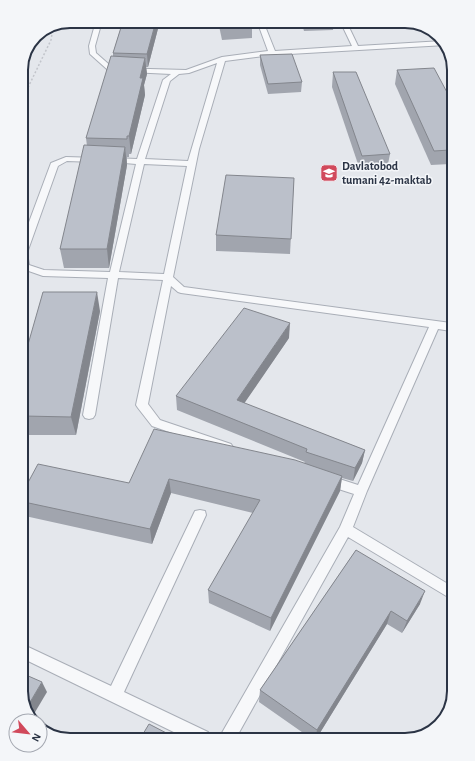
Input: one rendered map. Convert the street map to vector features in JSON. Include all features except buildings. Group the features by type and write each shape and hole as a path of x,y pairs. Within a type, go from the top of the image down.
{"lane":[{"path":"98,28 92,46 93,54 111,70 187,72 222,59 272,53 438,43"},
{"path":"263,28 272,53"},
{"path":"346,28 356,48"},
{"path":"222,59 195,149 142,405 156,423 236,450"},
{"path":"89,415 114,275 140,162 167,80 177,72"},
{"path":"28,239 54,165 66,159 192,164"},
{"path":"28,268 43,273 168,277 181,290 447,326"},
{"path":"230,733 346,529 360,491 435,325"},
{"path":"317,476 360,491"},
{"path":"115,696 200,516"},
{"path":"346,529 447,590"},
{"path":"28,654 192,733"}],"path":[{"path":"28,88 51,40 52,32"}],"place":[{"name":"Davlatobod tumani 42-maktab","path":"329,173"}]}
